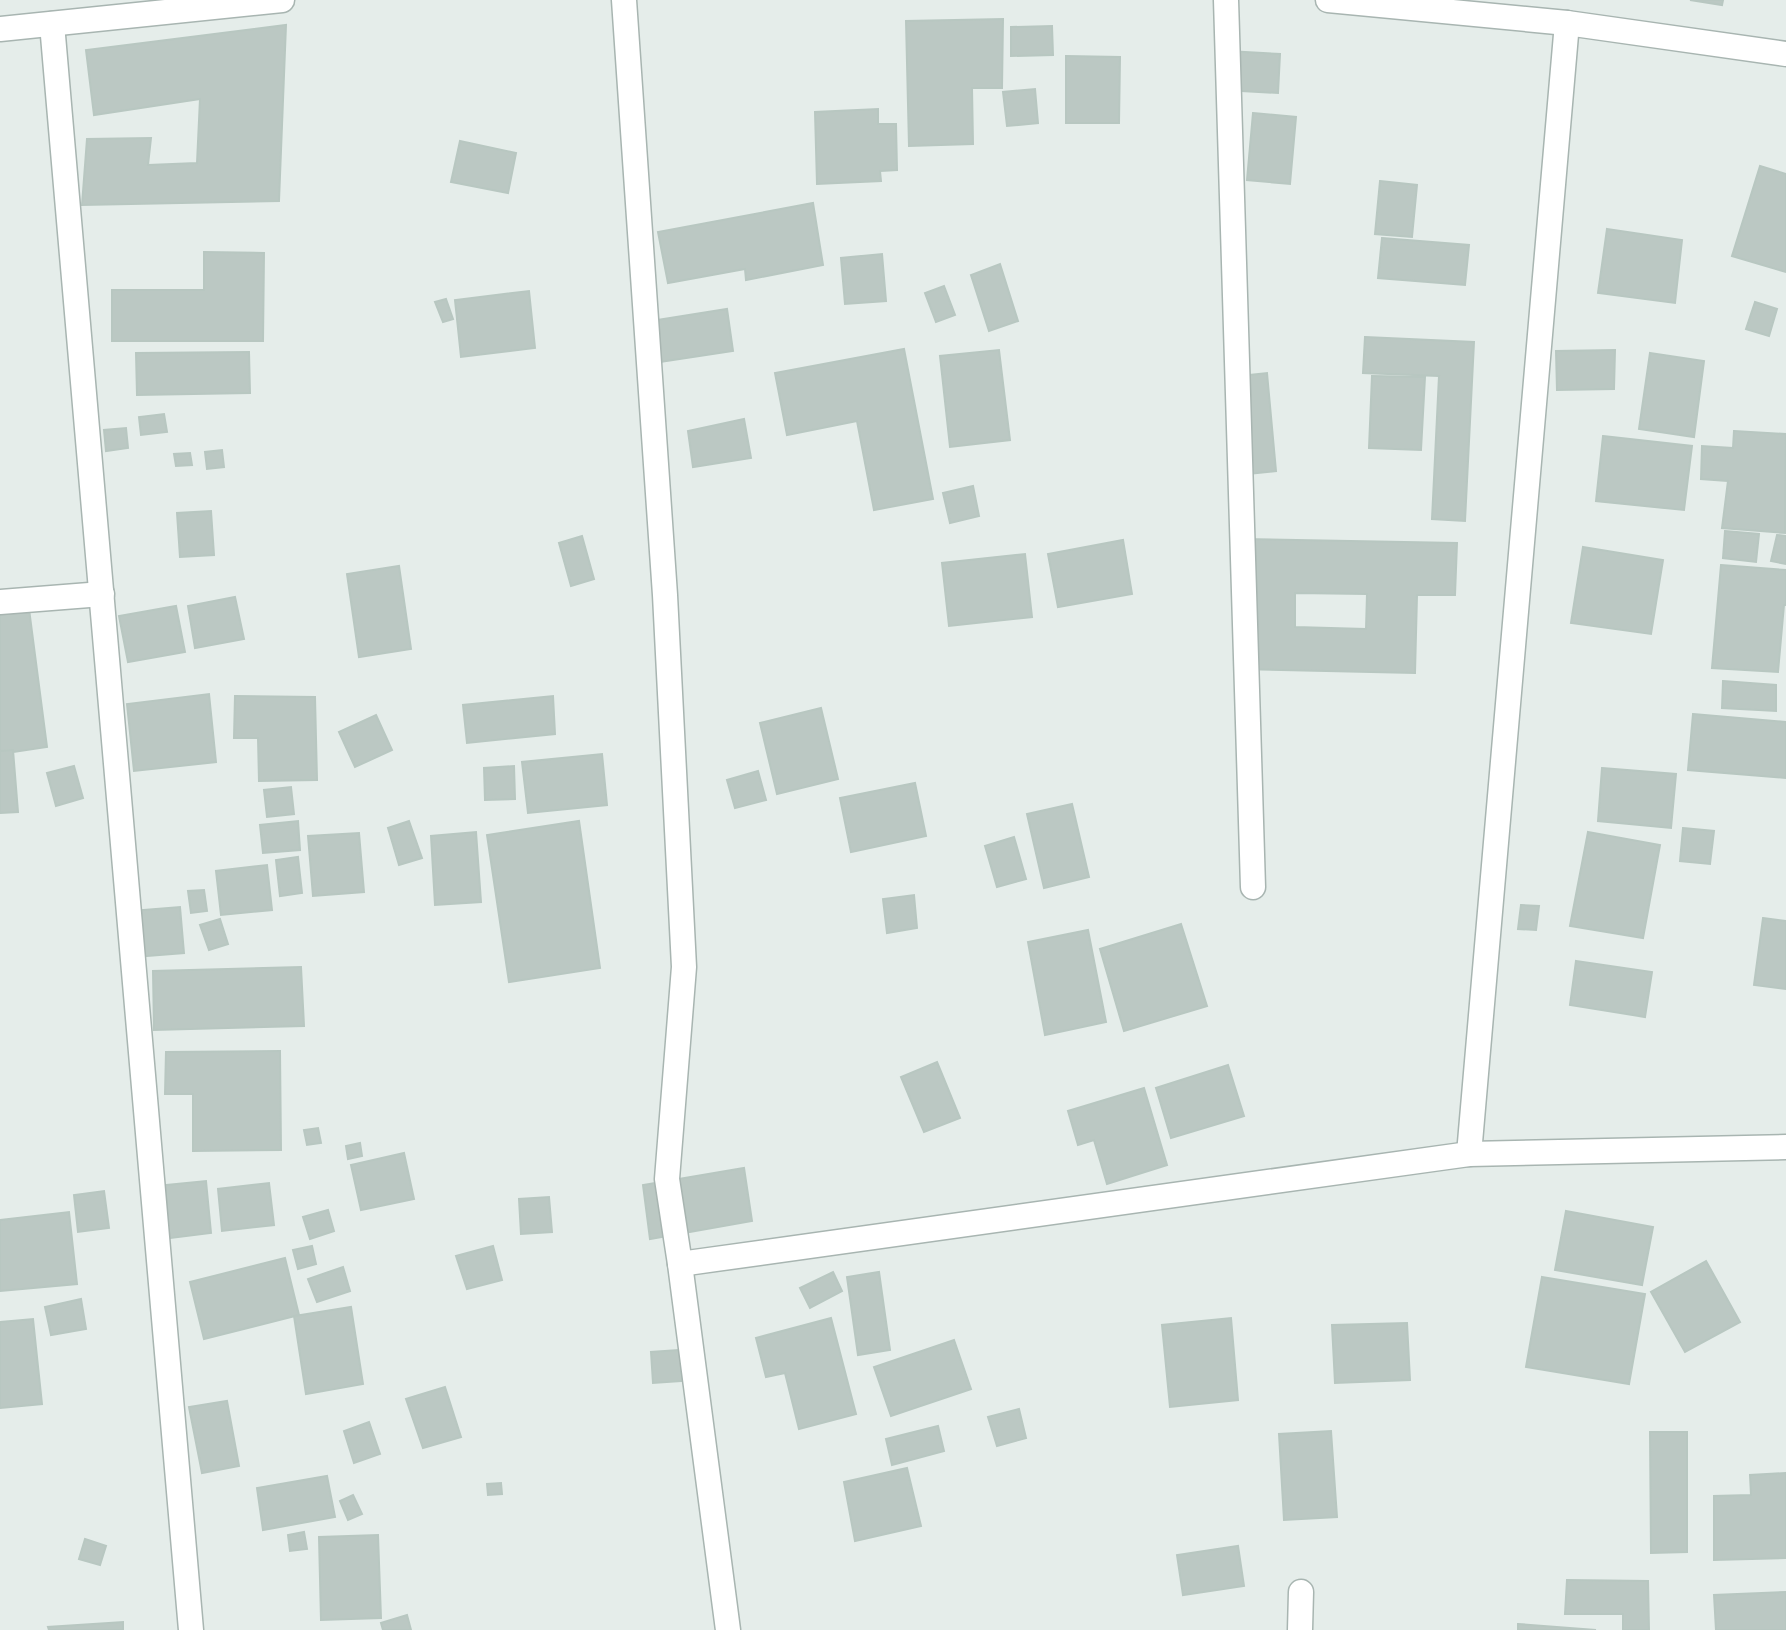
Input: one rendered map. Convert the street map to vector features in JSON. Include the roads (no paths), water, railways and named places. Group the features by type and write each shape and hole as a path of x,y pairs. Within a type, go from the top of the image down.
{"street":[{"path":"0,29 282,0"},
{"path":"624,0 665,595 684,967 667,1179 728,1630"},
{"path":"1226,0 1253,887"},
{"path":"1328,0 1567,23 1786,54"},
{"path":"1469,1154 1567,23"},
{"path":"52,24 191,1630"},
{"path":"0,602 102,594"},
{"path":"680,1264 1469,1154 1786,1147"},
{"path":"1300,1630 1301,1592"}]}
